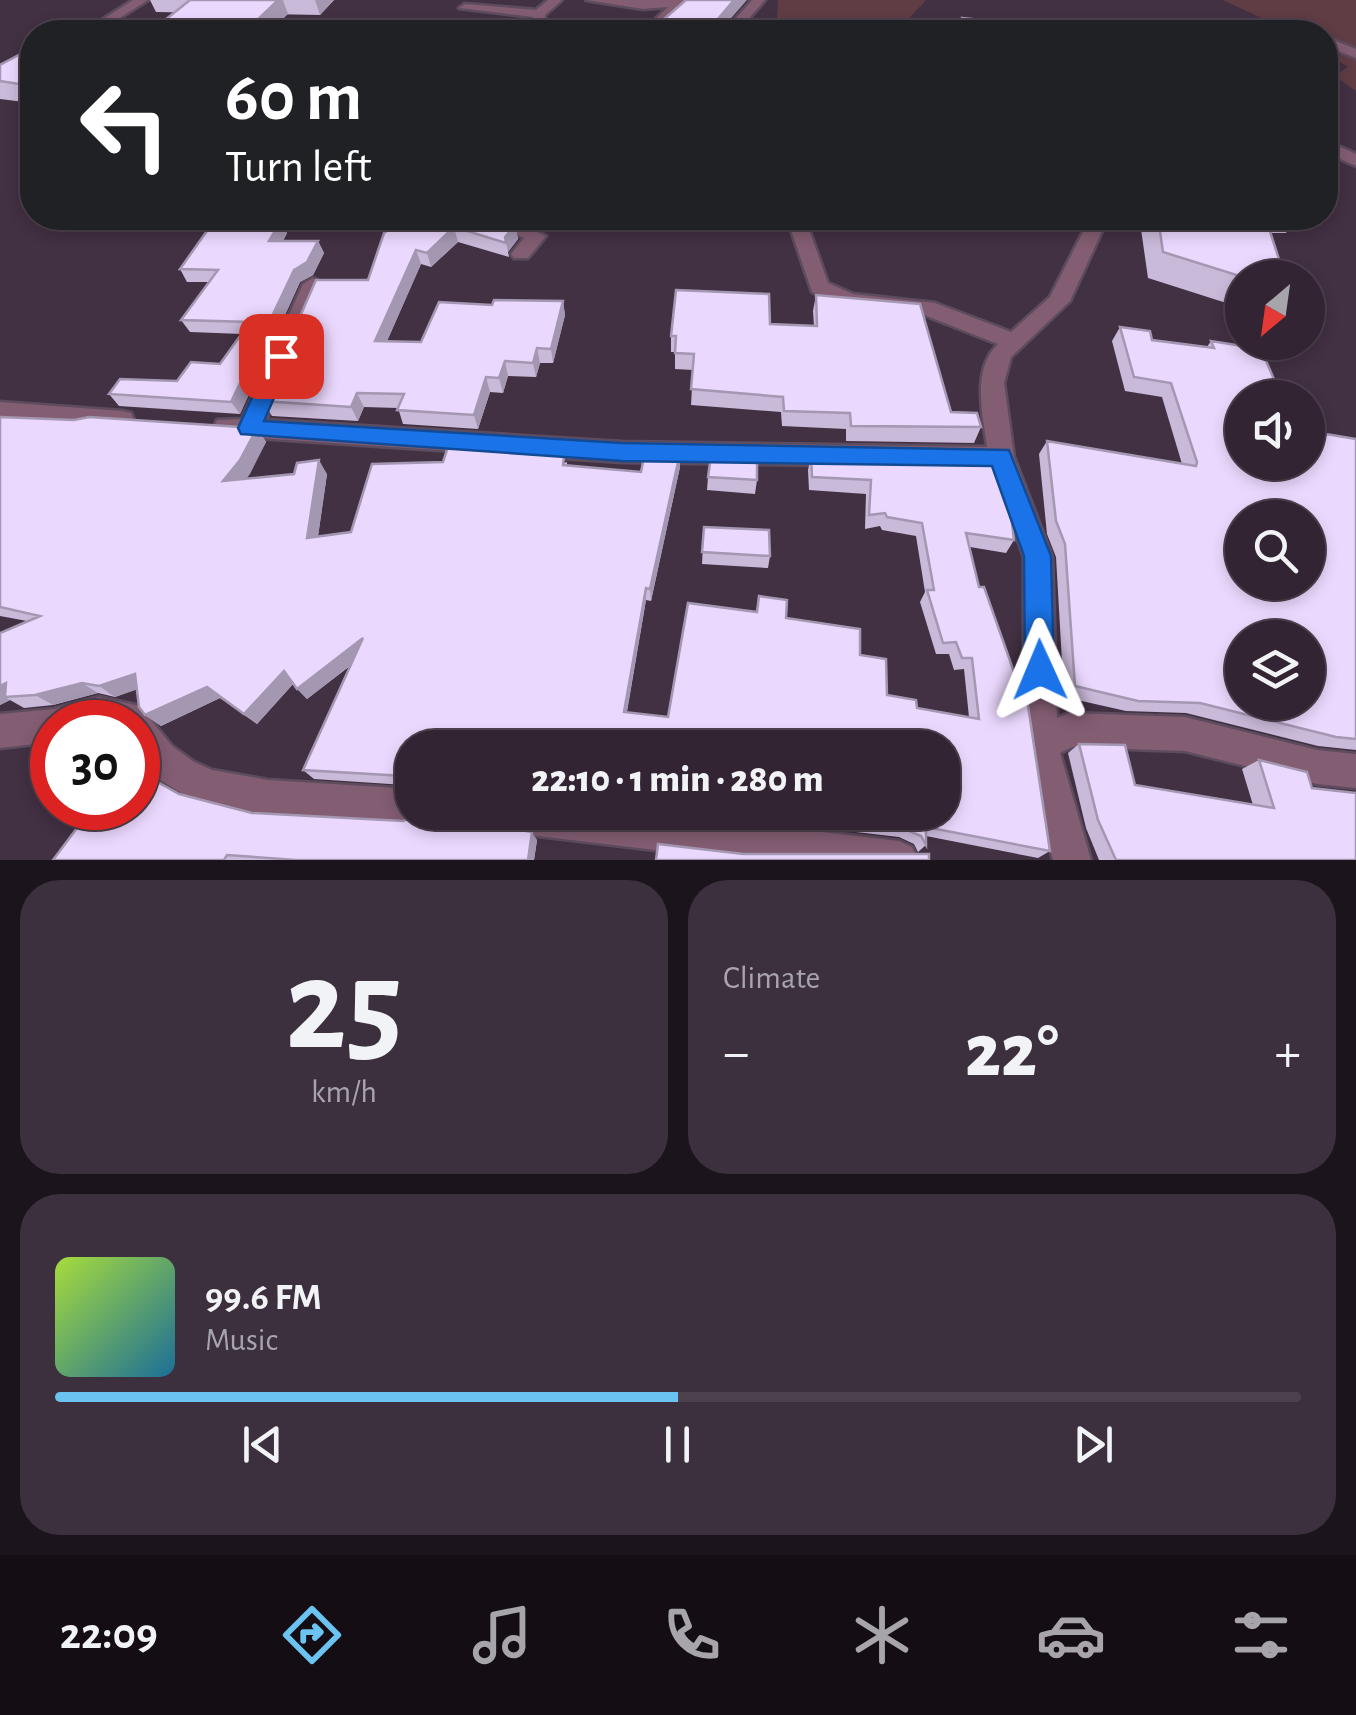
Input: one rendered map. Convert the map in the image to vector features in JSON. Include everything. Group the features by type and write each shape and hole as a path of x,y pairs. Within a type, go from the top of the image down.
{"street":[{"path":"110,20 142,0"},
{"path":"465,8 539,14 556,0"},
{"path":"592,0 624,4 681,1"},
{"path":"741,20 759,0"},
{"path":"661,20 681,1"},
{"path":"539,14 539,20"},
{"path":"520,254 536,236 521,230"},
{"path":"800,230 819,287 832,296 927,308 1012,341"},
{"path":"1072,860 1040,745 1038,556 1000,457 992,384 1001,354 1058,302 1093,230"},
{"path":"250,428 313,284"},
{"path":"0,411 154,422"},
{"path":"192,424 622,452 1000,457"},
{"path":"0,731 30,728"},
{"path":"1040,745 1068,730 1186,734 1317,767 1356,771"},
{"path":"160,758 188,778 249,795 395,806"},
{"path":"641,830 898,860"}],"shaded area":[{"path":"778,0 926,0 908,20 777,20"},
{"path":"1223,0 1356,0 1356,91 1338,79 1338,73 1348,67 1338,61 1338,20 1266,20"}],"building":[{"path":"190,0 278,0 257,20 165,20"},
{"path":"686,0 734,0 717,20 663,20"},
{"path":"20,54 20,84 0,81 0,65"},
{"path":"208,230 276,230 269,241 318,241 307,262 294,270 231,402 109,394 120,379 177,381 191,362 220,364 250,322 181,320 218,270 180,269"},
{"path":"451,230 427,253 416,250 375,341 421,342 439,302 492,305 494,300 563,301 551,349 537,348 533,363 505,361 499,378 486,377 474,415 397,410 404,394 357,393 351,407 263,401 316,280 368,280 384,233"},
{"path":"464,230 511,230 505,237 506,243"},
{"path":"1160,230 1270,230 1279,260 1225,260 1225,271 1163,252"},
{"path":"676,290 769,294 770,324 817,326 816,295 920,304 951,412 977,413 981,427 851,426 850,413 784,411 783,397 691,389 694,354 675,353 676,336 671,336"},
{"path":"1120,327 1150,331 1152,340 1214,348 1211,341 1225,343 1225,360 1266,360 1274,380 1225,380 1225,480 1325,480 1325,434 1356,439 1356,739 1268,720 1325,720 1325,620 1225,620 1225,709 1200,703 1138,701 1075,686 1065,544 1056,521 1047,441 1196,466 1171,383 1134,377"},
{"path":"0,417 89,417 257,428 223,481 294,474 297,463 319,460 307,538 351,532 372,464 443,462 450,441 565,448 563,465 641,472 645,452 680,453 650,589 646,588 624,712 668,717 688,603 757,612 759,596 787,600 786,618 860,629 860,655 886,659 887,695 916,700 917,708 979,719 972,658 962,658 956,642 943,643 927,590 934,590 922,523 887,517 885,513 869,515 871,480 812,477 811,457 997,459 1009,497 1014,540 966,533 979,587 984,587 1014,672 1023,673 1050,851 942,830 960,830 960,730 395,730 395,775 303,770 363,638 297,689 284,671 244,714 207,687 160,708 160,700 138,700 135,674 99,686 82,683 35,695 5,697 6,683 0,686 0,633 40,616 0,607"},
{"path":"711,455 757,457 757,480 708,477"},
{"path":"704,527 769,530 770,556 702,552"},
{"path":"1079,744 1125,745 1135,785 1274,808 1259,760 1307,772 1312,788 1356,793 1356,860 1116,860 1098,820"},
{"path":"160,783 179,794 252,813 395,821 395,830 532,832 528,860 296,860 227,855 224,860 53,860 76,830 160,830"},
{"path":"907,830 926,830 926,845 921,836"},
{"path":"658,844 743,854 929,854 929,860 656,860"}],"route":[{"path":"281,356 250,428 622,452 1000,457 1038,556 1040,670"}]}
